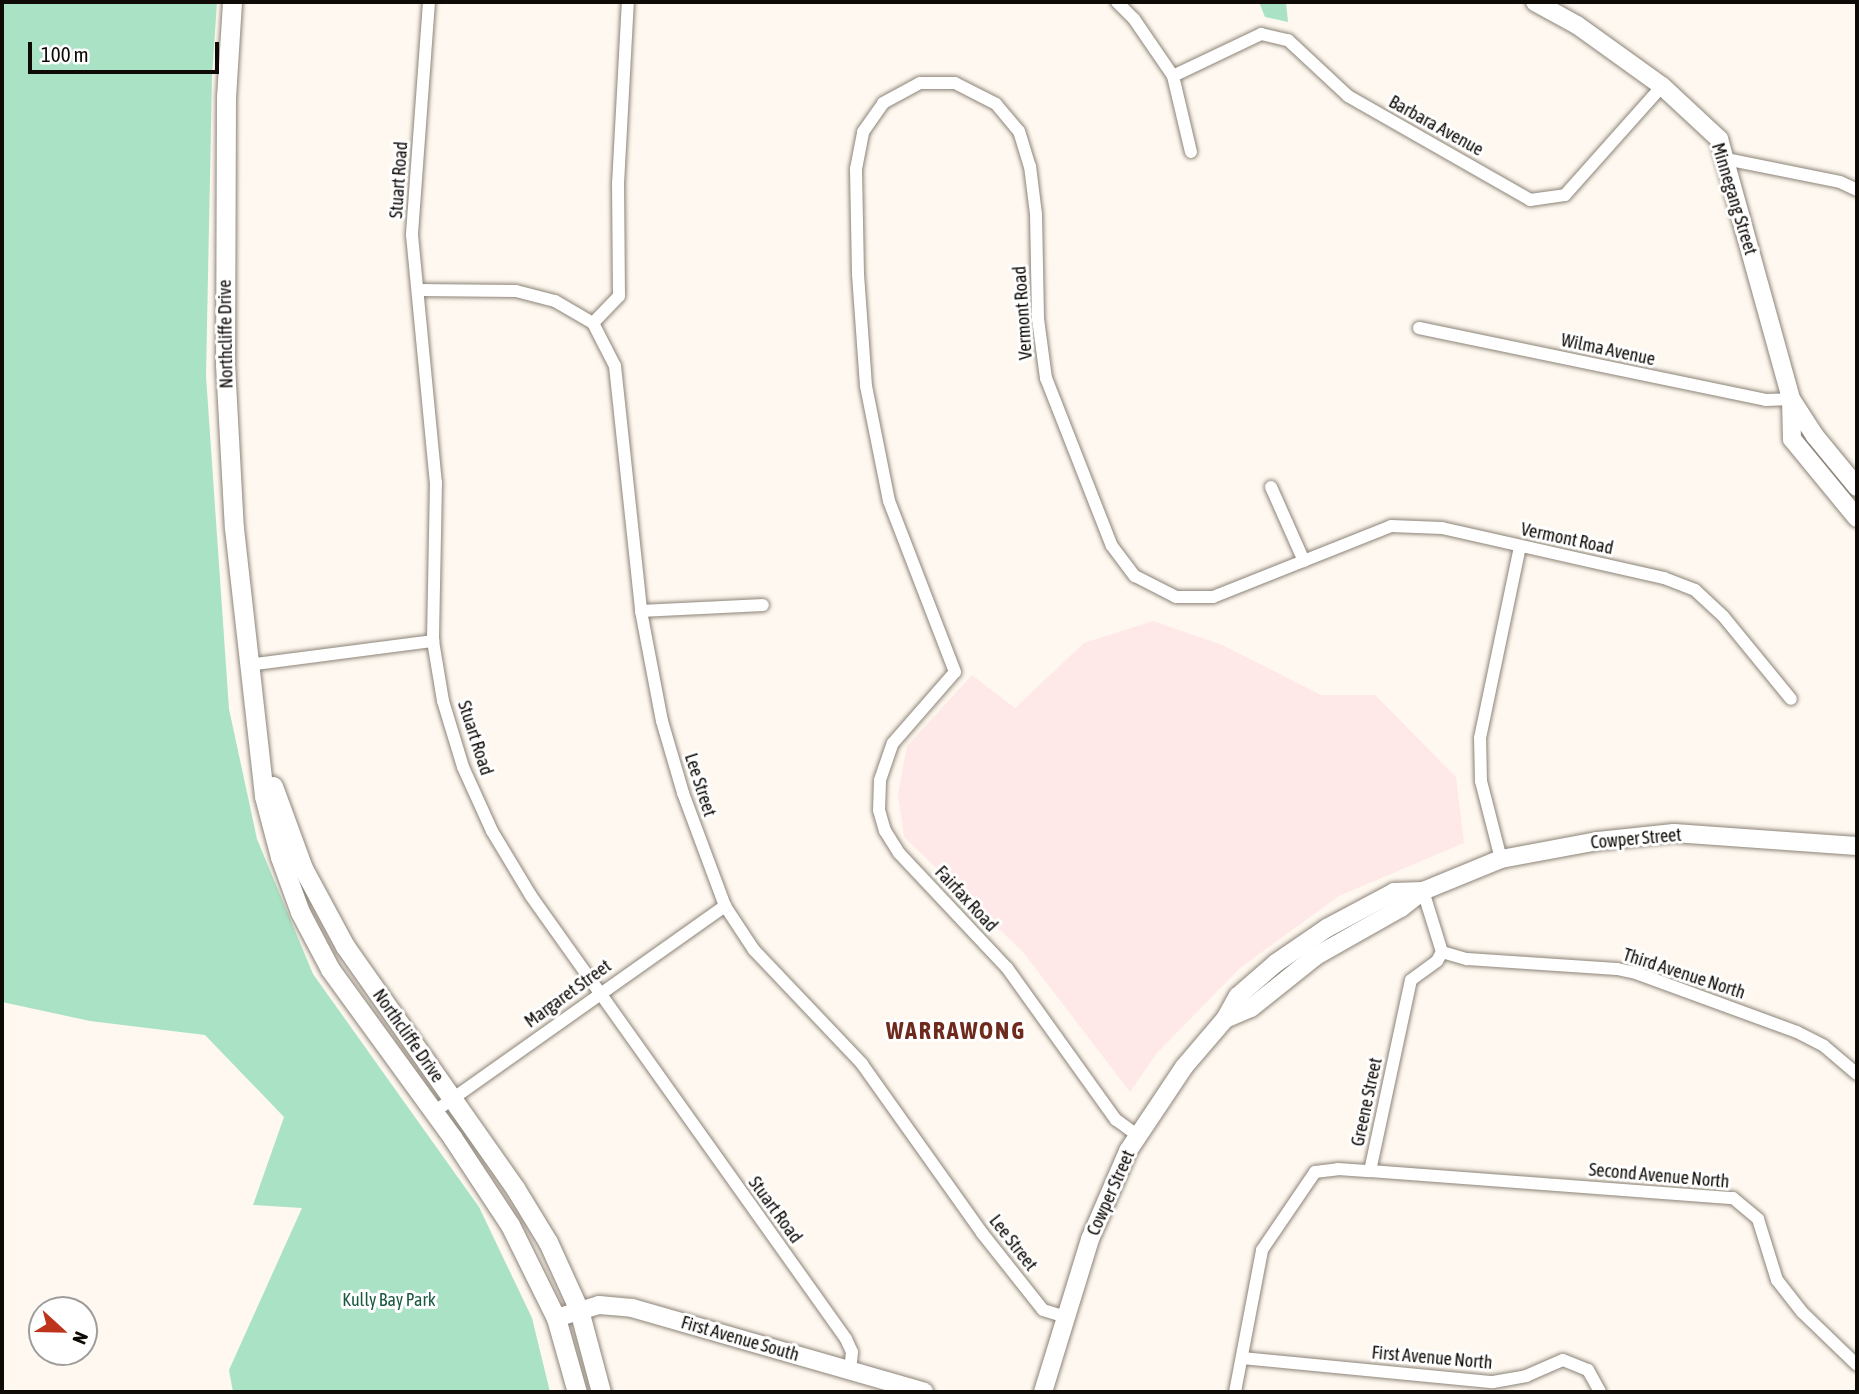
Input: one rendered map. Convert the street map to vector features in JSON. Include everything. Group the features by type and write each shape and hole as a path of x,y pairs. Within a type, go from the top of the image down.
{"main road":[{"name":"Northcliffe Drive","path":"233,2 226,97 225,364 234,528 264,796 280,857 300,912 330,969 434,1112 510,1225 556,1318 577,1392"},
{"name":"Minnegang Street","path":"1535,2 1577,25 1662,86 1719,139 1791,399 1793,439 1857,518"},
{"name":"Minnegang Street","path":"1791,399 1815,436 1857,487"},
{"name":"Northcliffe Drive","path":"248,665 275,792 303,868 345,946 515,1188 548,1242 579,1310 601,1392"},
{"name":"Cowper Street","path":"1226,1019 1251,1008 1340,940 1401,908 1423,891 1501,859 1598,841 1674,834 1857,846"},
{"name":"Cowper Street","path":"1043,1392 1090,1239 1137,1135 1184,1068 1226,1019 1238,996 1290,952 1327,928 1394,892 1423,891"},
{"path":"1274,989 1284,974 1290,952 1306,952 1328,938 1340,940"},
{"name":"First Avenue South","path":"556,1318 598,1305 632,1308 923,1392"}],"street":[{"name":"Stuart Road","path":"429,2 412,235 436,482 433,642 443,701 463,767 492,831 531,896 846,1339 852,1352 850,1371"},
{"path":"418,290 516,291 555,301 593,323 619,296 618,184 628,2"},
{"path":"1117,2 1134,19 1173,76 1191,152"},
{"name":"Barbara Avenue","path":"1173,76 1261,34 1288,40 1348,96 1530,200 1565,195 1662,86"},
{"name":"Vermont Road","path":"955,672 890,501 866,386 858,274 856,169 863,132 883,103 920,83 956,83 996,104 1019,131 1030,166 1036,214 1038,319 1046,378 1112,546 1135,576 1176,597 1213,597 1391,526 1442,528 1664,578 1695,590 1723,616 1791,699"},
{"path":"1726,159 1840,182 1857,190"},
{"name":"Lee Street","path":"593,323 615,366 641,611 662,721 683,793 725,906 754,950 862,1064 982,1233 1043,1310 1066,1317"},
{"name":"Wilma Avenue","path":"1419,328 1766,400 1791,399"},
{"path":"1271,488 1304,561"},
{"path":"1501,859 1481,781 1479,738 1520,547"},
{"path":"641,611 764,606"},
{"path":"248,665 433,642"},
{"name":"Fairfax Road","path":"955,672 893,743 880,780 878,810 885,831 900,853 1007,968 1116,1120 1137,1135"},
{"path":"1423,891 1442,952"},
{"name":"Margaret Street","path":"434,1112 599,992 725,906"},
{"name":"Third Avenue North","path":"1442,952 1467,960 1617,969 1636,973 1797,1031 1824,1046 1857,1074"},
{"name":"Greene Street","path":"1235,1392 1262,1250 1315,1172 1338,1169 1370,1171 1411,980 1437,961 1442,952"},
{"name":"Second Avenue North","path":"1370,1171 1733,1198 1758,1219 1777,1280 1802,1312 1857,1365"},
{"name":"First Avenue North","path":"1242,1358 1493,1382 1526,1376 1563,1360 1588,1370 1600,1392"}],"shaded area":[{"path":"1153,621 1222,645 1321,695 1375,695 1456,777 1464,843 1339,896 1240,968 1156,1054 1130,1092 1023,952 904,837 898,794 907,746 972,675 1015,708 1084,643"}],"green space":[{"name":"Kully Bay Park","path":"2,2 217,2 212,76 206,376 229,709 257,839 313,974 479,1207 532,1318 550,1392 233,1392 229,1370 302,1208 253,1205 284,1117 205,1035 90,1021 2,1002"},
{"path":"1259,2 1286,2 1288,22 1265,17"}],"district":[{"name":"WARRAWONG","path":"956,1031"}]}
